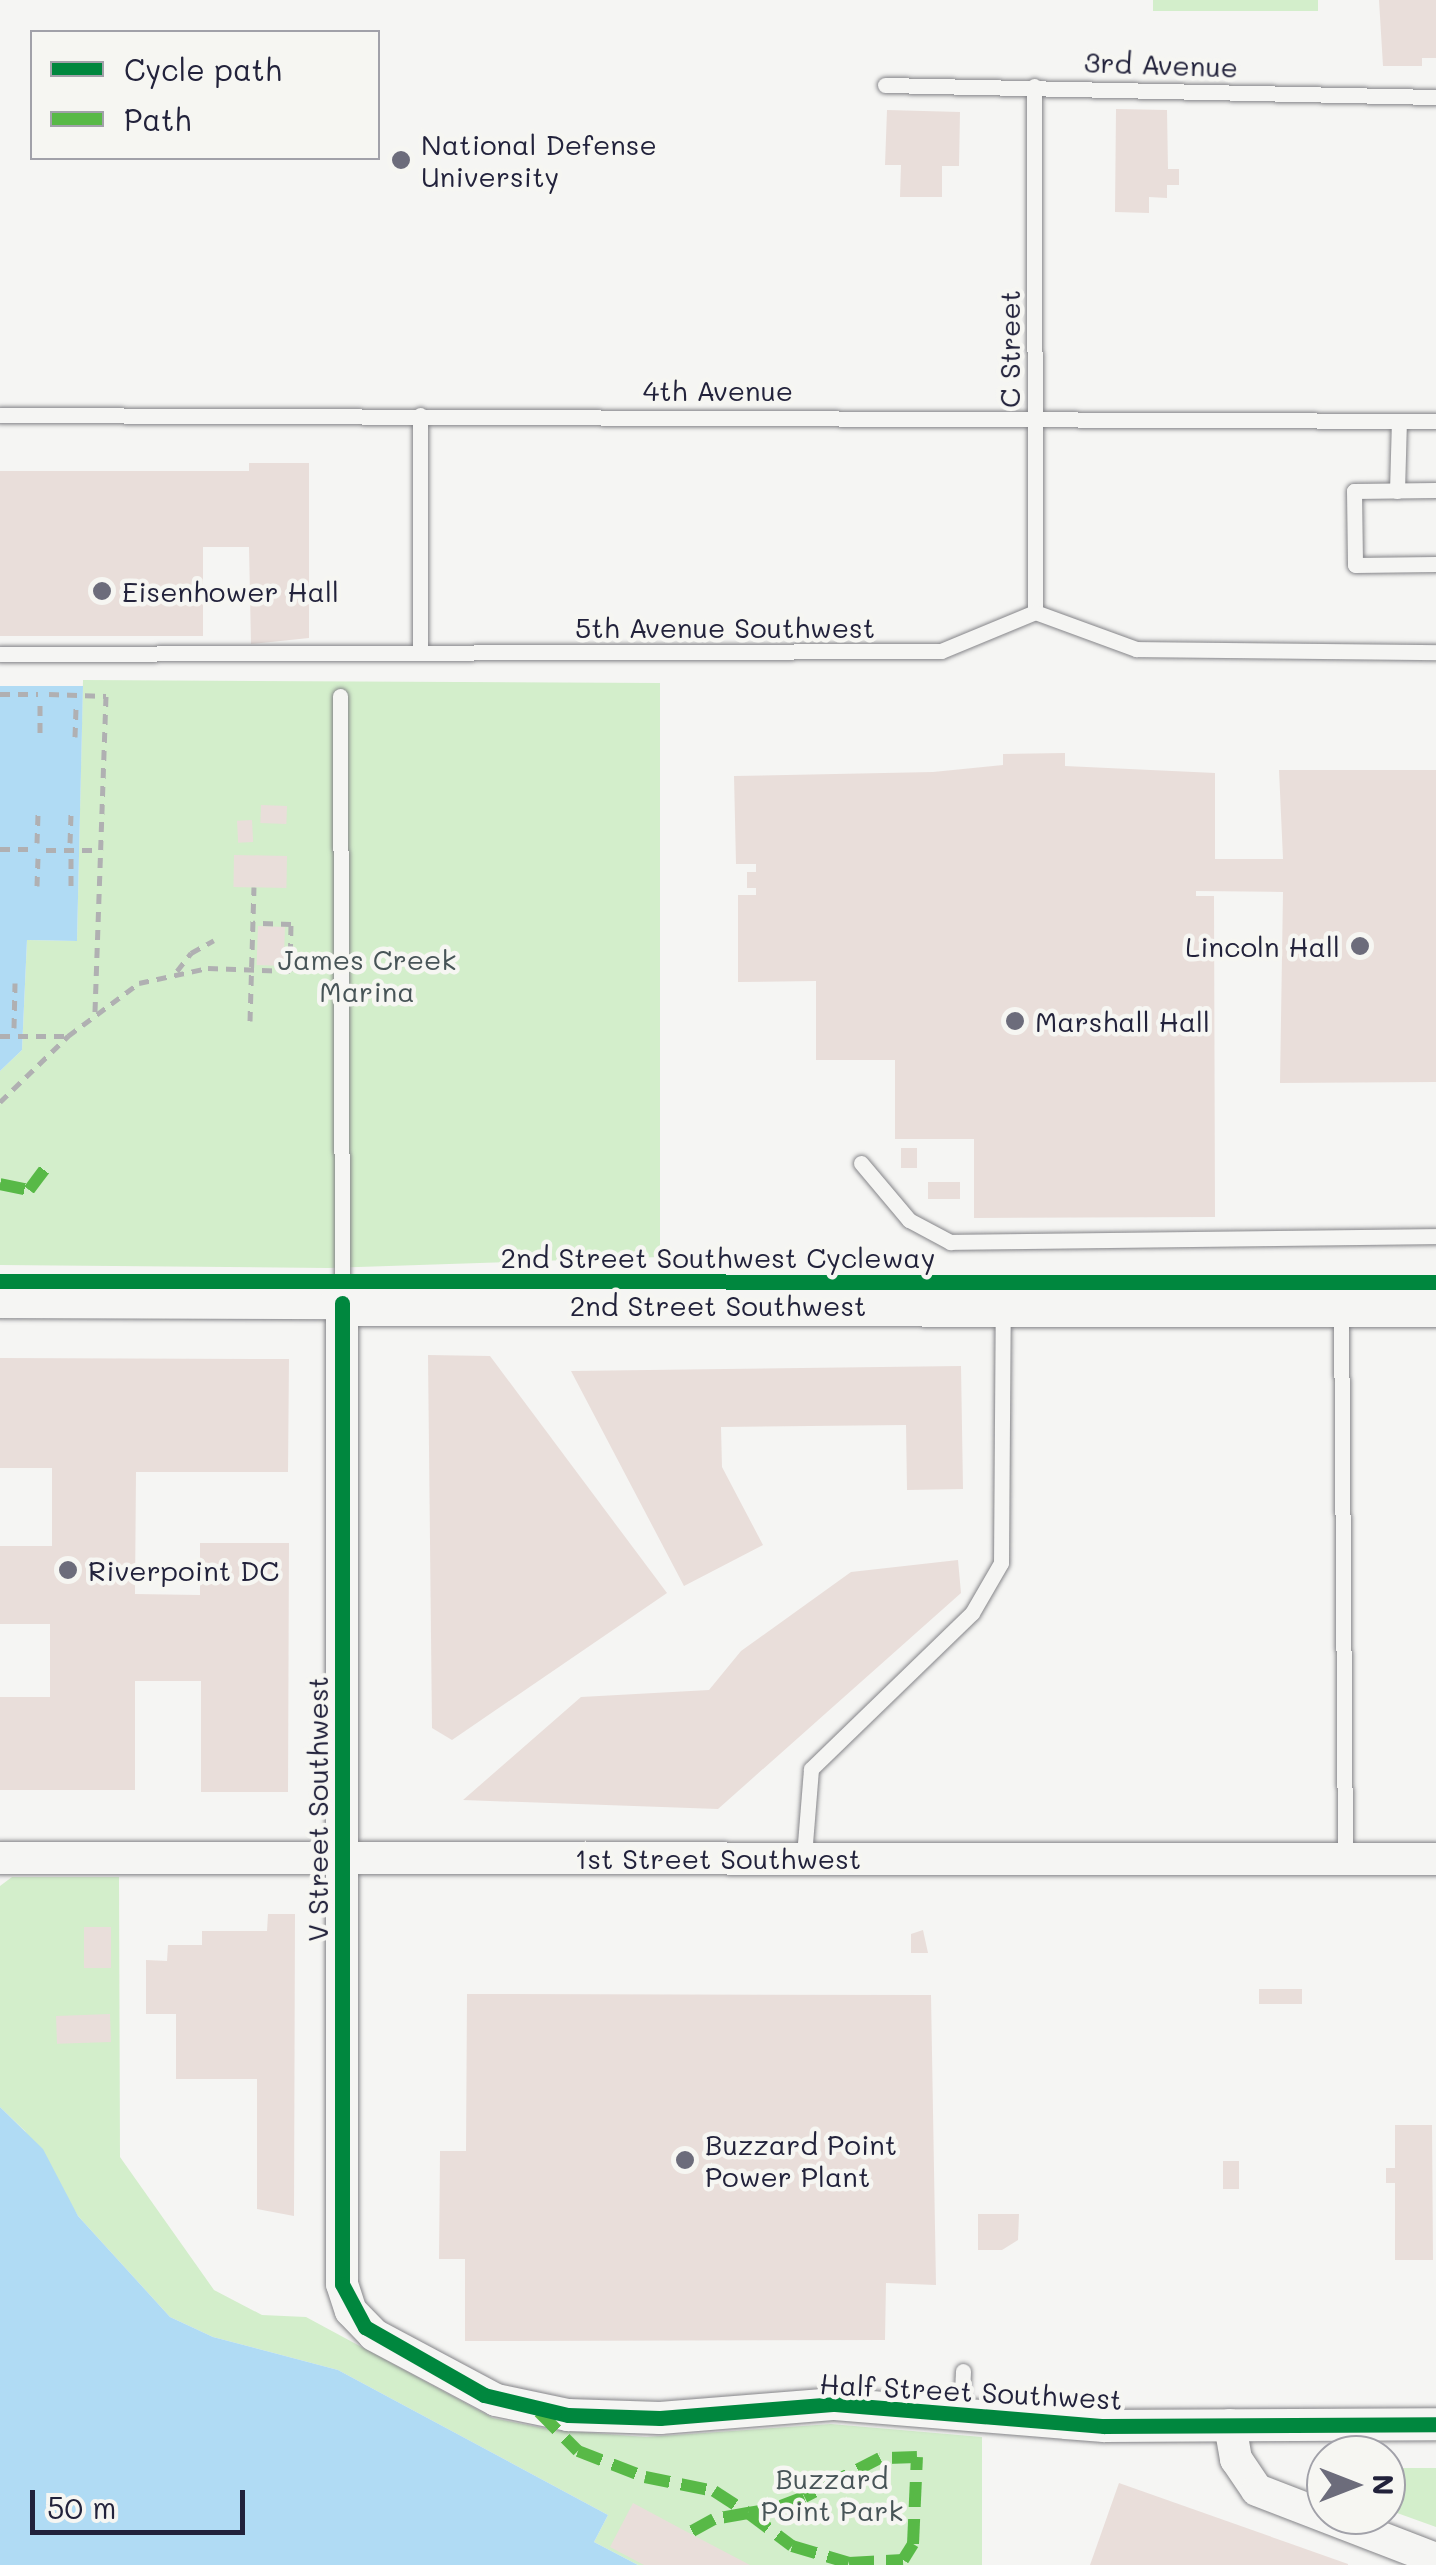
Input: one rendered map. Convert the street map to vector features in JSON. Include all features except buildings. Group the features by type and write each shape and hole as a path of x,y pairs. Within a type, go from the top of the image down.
{"street":[{"name":"2nd Street Southwest","path":"0,1302 1436,1304"},
{"name":"V Street Southwest","path":"342,1304 342,2284 351,2312"},
{"name":"1st Street Southwest","path":"0,1858 1436,1859"},
{"name":"Half Street Southwest","path":"351,2312 396,2350 484,2395 539,2412 640,2418 835,2404 1104,2426 1436,2424"},
{"path":"1230,2425 1236,2459 1258,2490 1436,2559"}],"lane":[{"name":"3rd Avenue","path":"885,85 1436,97"},
{"name":"C Street","path":"1034,86 1035,612"},
{"name":"4th Avenue","path":"0,415 1436,421"},
{"path":"420,415 420,653"},
{"path":"1397,491 1398,421"},
{"path":"1436,490 1354,491 1355,565 1436,564"},
{"path":"1035,612 1136,649 1436,652"},
{"name":"5th Avenue Southwest","path":"0,654 941,651 1035,612"},
{"name":"V Street Southwest","path":"340,696 342,1304"},
{"path":"861,1163 908,1220 950,1242 1436,1236"},
{"path":"804,1856 811,1769 972,1614 1000,1563 1003,1304"},
{"path":"1341,1304 1345,1860"},
{"path":"962,2415 963,2372"}],"path":[{"path":"0,694 38,694"},
{"path":"49,694 106,696 95,1014"},
{"path":"40,705 40,737"},
{"path":"75,737 76,705"},
{"path":"0,849 36,846 38,808"},
{"path":"70,809 70,843"},
{"path":"46,850 100,850"},
{"path":"37,886 38,858"},
{"path":"70,858 70,886"},
{"path":"250,1021 254,887"},
{"path":"0,1102 68,1036 139,983 177,972 290,971 291,924 252,923"},
{"path":"177,972 191,954 214,940"},
{"path":"14,1028 15,983"},
{"path":"0,1036 68,1036"}],"green space":[{"path":"1153,0 1318,0 1318,11 1153,11"},
{"name":"James Creek Marina","path":"83,680 660,683 660,1257 328,1268 0,1265 0,1071 22,1050 27,940 77,941"},
{"name":"Buzzard Point Park","path":"12,1877 119,1877 120,2157 214,2290 262,2315 306,2317 493,2418 553,2430 646,2437 831,2424 982,2437 982,2565 638,2565 594,2542 608,2515 338,2370 213,2337 170,2317 78,2216 25,2131 0,2107 0,1886"},
{"path":"1406,2468 1436,2468 1436,2527 1406,2516"}],"water":[{"path":"0,686 83,686 77,941 27,940 22,1050 0,1071"},
{"path":"0,2107 43,2149 78,2216 170,2317 213,2337 338,2370 608,2515 594,2542 638,2565 0,2565"}],"marked path":[{"path":"0,1184 29,1190 45,1169"},
{"path":"539,2412 578,2451 645,2477 714,2491 748,2513 792,2546 849,2563 903,2560 913,2544 917,2457 880,2458 804,2497 773,2509 748,2513 714,2519 689,2533"}],"cycle path":[{"name":"2nd Street Southwest Cycleway","path":"0,1281 1436,1282"},
{"path":"342,1303 342,2284 365,2327 484,2395 568,2415 660,2418 835,2404 1104,2426 1436,2424"}],"place":[{"name":"National Defense University","path":"401,160"},
{"name":"Eisenhower Hall","path":"102,591"},
{"name":"Lincoln Hall","path":"1360,946"},
{"name":"Marshall Hall","path":"1015,1021"},
{"name":"Riverpoint DC","path":"68,1570"},
{"name":"Buzzard Point Power Plant","path":"685,2160"}]}
